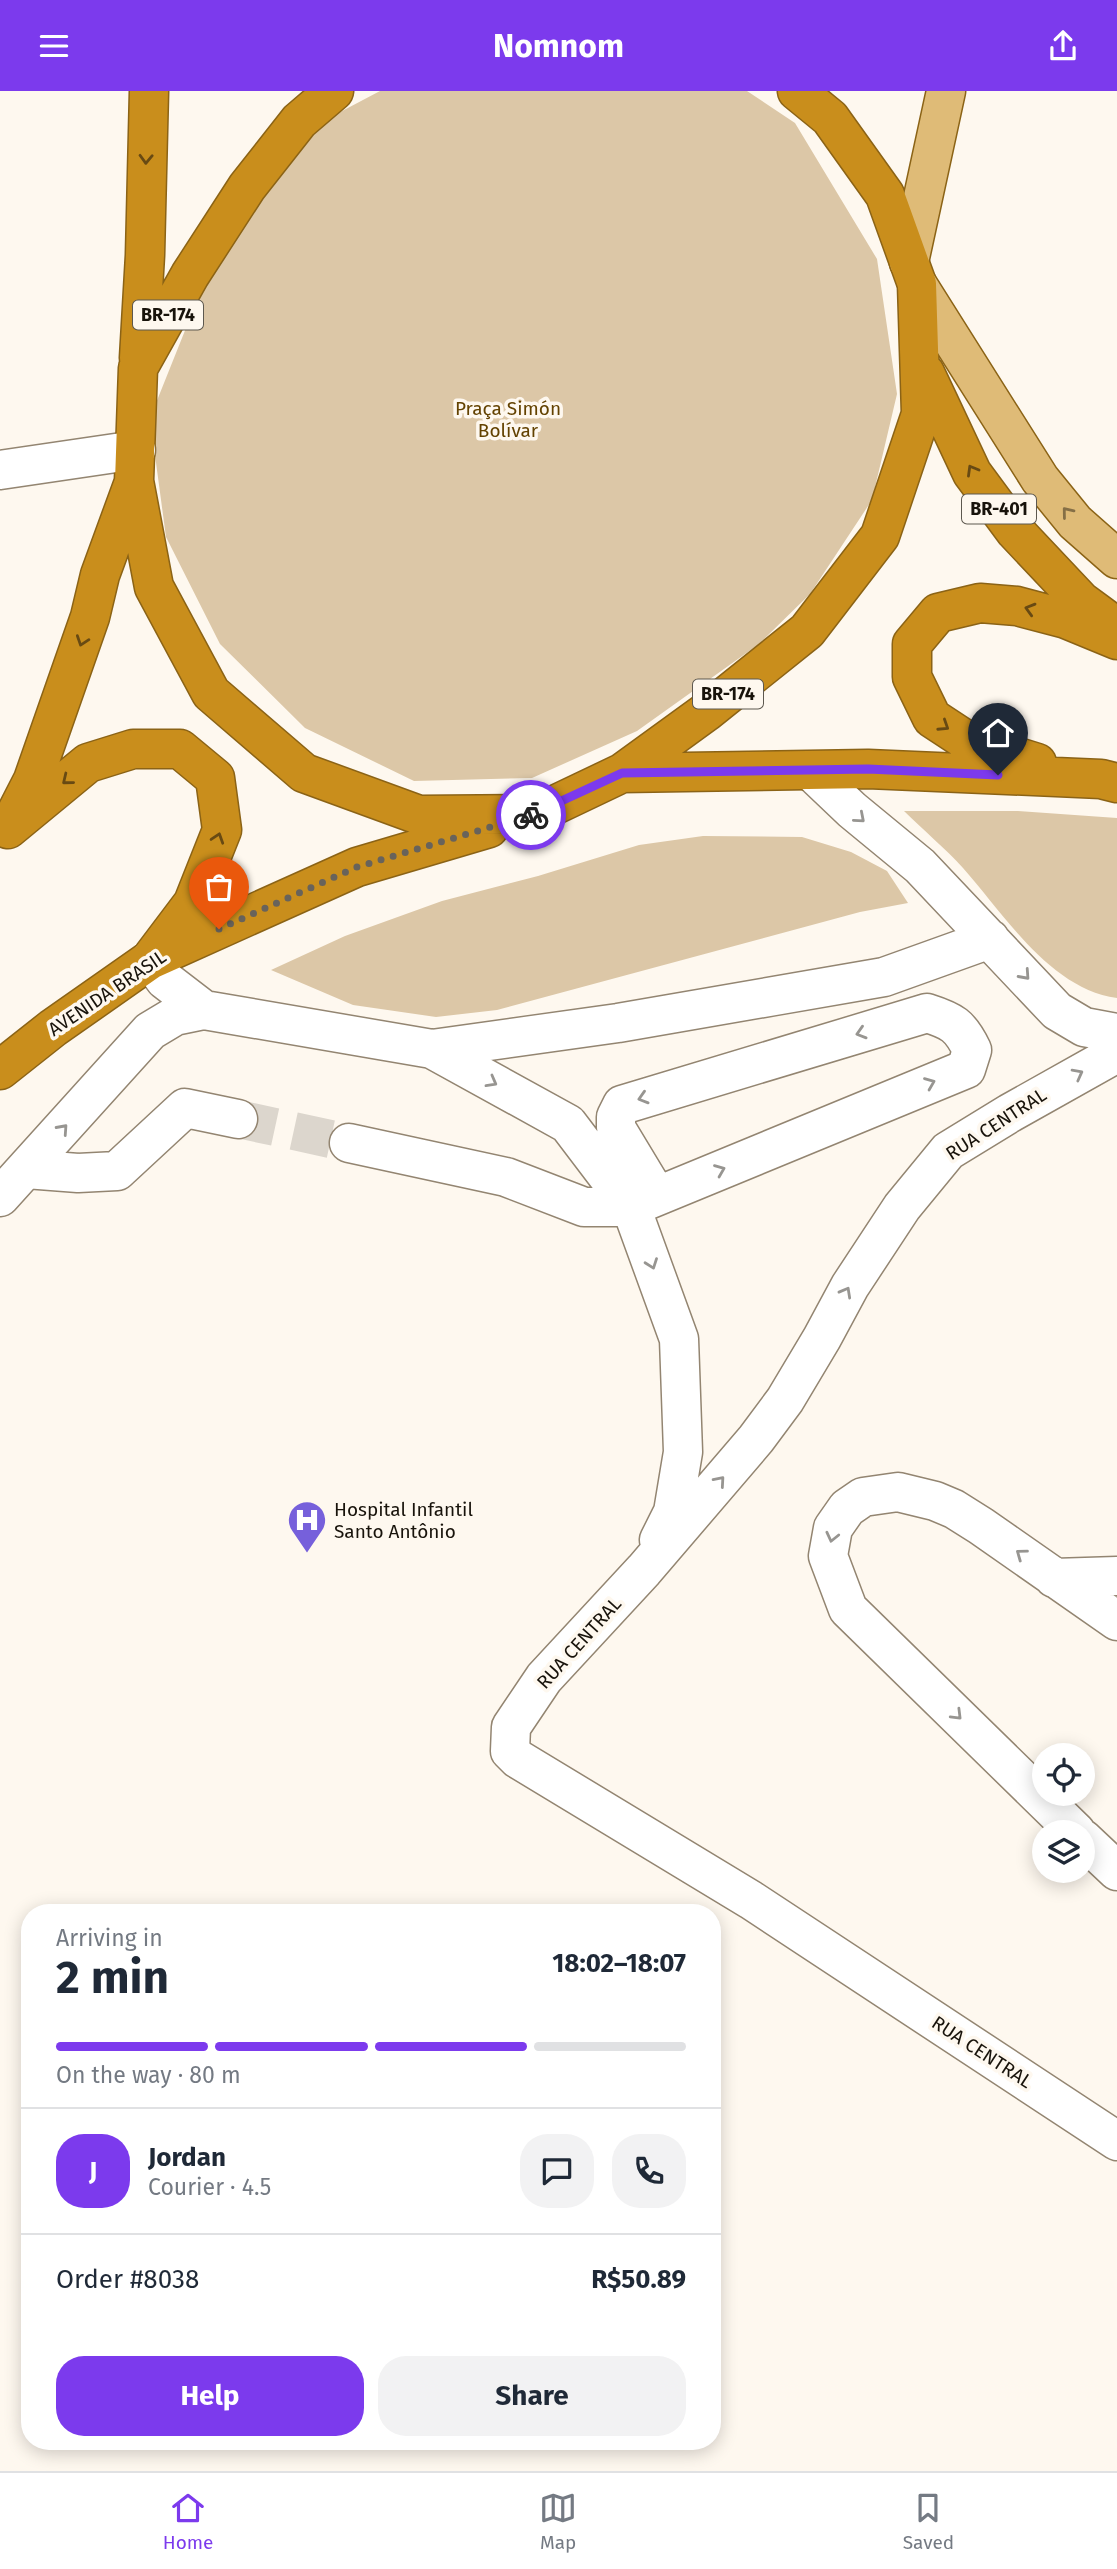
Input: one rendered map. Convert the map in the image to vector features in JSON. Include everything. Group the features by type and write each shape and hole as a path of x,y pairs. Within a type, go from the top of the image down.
{"highway":[{"name":"BR-174","path":"149,91 145,255 135,466 154,587 211,693 303,772 419,815 536,814 622,773 706,712 807,631 880,536 921,414 913,273 885,195 830,118 797,91"},
{"name":"BR-174","path":"138,368 190,275 247,187 299,121 334,91"},
{"name":"BR-401","path":"920,361 972,473 1015,531 1081,601 1117,627"},
{"name":"BR-174","path":"4,837 33,780 90,617 100,575 135,466"},
{"path":"1109,781 1028,761 967,741 932,718 912,677 912,644 938,613 980,603 1017,606 1066,619 1117,640"},
{"path":"4,837 88,763 133,749 180,750 215,778 222,830 193,903 150,960"},
{"path":"622,773 868,769 1109,781"},
{"name":"AVENIDA BRASIL","path":"0,1070 53,1028 150,960 357,867 536,814"}],"main road":[{"path":"946,91 913,273 1040,479 1075,522 1117,559"}],"street":[{"path":"0,470 135,466"},
{"path":"811,771 852,810 920,866 1057,1011 1084,1027 1117,1033"},
{"path":"0,1197 150,1031 175,1016 204,1010 432,1049 618,1023 884,977 990,939"},
{"path":"150,960 165,980 204,1010"},
{"path":"349,1143 506,1178 584,1207 644,1202 966,1069 972,1050 965,1037 950,1021 927,1013 622,1105 616,1117 616,1128 644,1202 679,1339 683,1453 673,1511 645,1570"},
{"path":"432,1049 568,1124 644,1202"},
{"name":"RUA CENTRAL","path":"1117,1053 1021,1106 948,1151 902,1207 850,1286 785,1400 756,1439 645,1570 544,1678 511,1727 510,1751 518,1759 751,1900 1117,2141"},
{"path":"26,1169 78,1173 117,1171 185,1108 239,1119"},
{"path":"1064,1820 848,1609 828,1556 833,1528 847,1509 863,1497 898,1492 935,1501 954,1509 1117,1621"},
{"path":"1054,1578 1117,1576"},
{"path":"1095,1850 1117,1871"}],"green space":[{"name":"Praça Simón Bolívar","path":"380,91 747,91 795,123 877,259 897,394 872,500 810,594 759,644 637,731 532,778 414,781 305,728 220,644 166,537 150,418 196,303 252,208 327,119"},
{"path":"904,811 1018,811 1117,818 1117,998 1093,992 1050,965 1030,947 956,861"},
{"path":"703,836 802,837 851,852 887,871 908,903 860,912 497,1010 436,1017 353,1005 271,970 345,936 442,901 538,876 639,845"}],"tunnel":[{"path":"238,1119 349,1143"}],"way so far":[{"path":"219,929 357,867 531,815"}],"place":[{"name":"Hospital Infantil Santo Antônio","path":"307,1554"}],"route":[{"path":"531,815 622,773 868,769 998,775"}]}
